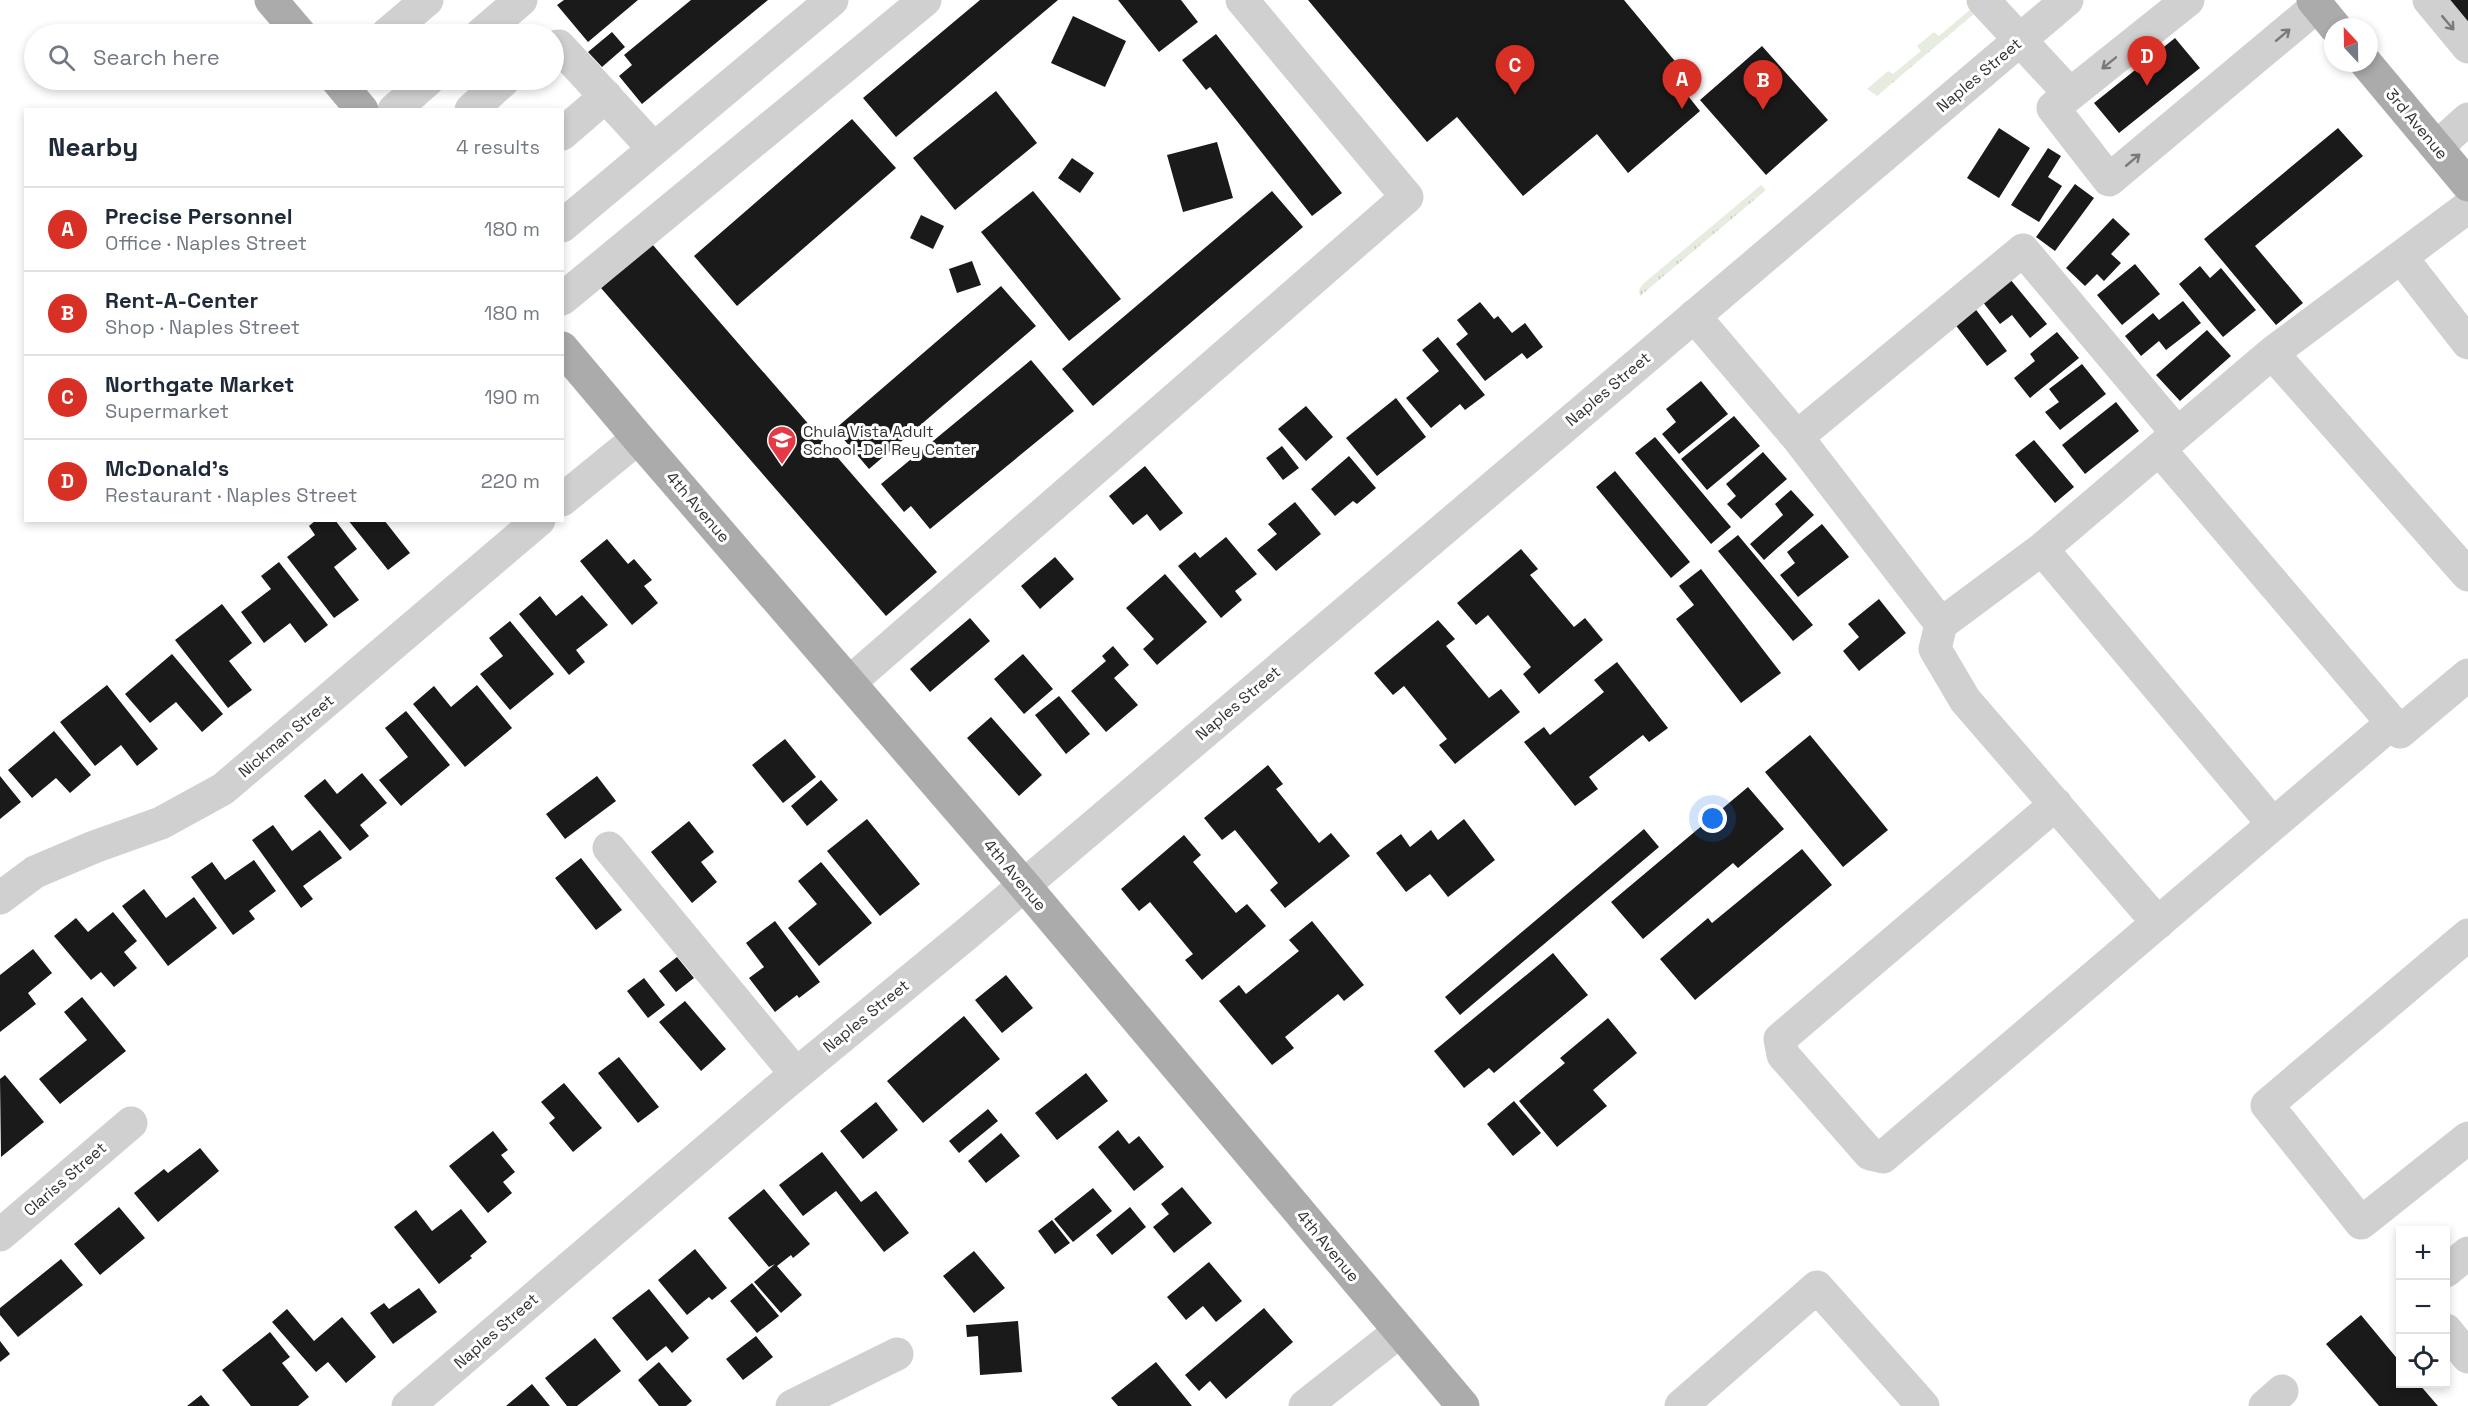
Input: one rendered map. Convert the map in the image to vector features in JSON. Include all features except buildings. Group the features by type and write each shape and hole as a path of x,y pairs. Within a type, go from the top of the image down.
{"main road":[{"path":"271,0 291,24"},
{"name":"3rd Avenue","path":"2374,72 2468,185"},
{"path":"345,90 360,108"},
{"name":"4th Avenue","path":"564,350 1024,885 1462,1406"}],"street":[{"path":"399,24 427,0"},
{"path":"493,24 521,0"},
{"path":"564,224 832,0"},
{"path":"564,296 926,0"},
{"path":"850,682 1407,197 1242,0"},
{"path":"1983,0 2070,94"},
{"name":"Naples Street","path":"408,1406 796,1074 1024,885 2067,0"},
{"path":"2188,0 2053,108 2109,180 2322,11"},
{"path":"2429,0 2468,47"},
{"path":"564,51 654,149"},
{"path":"395,108 416,90"},
{"path":"473,108 493,90"},
{"path":"564,132 606,96"},
{"path":"2436,147 2468,119"},
{"path":"2158,923 1965,700 1935,649 1941,624 2042,549 2272,353 2468,207"},
{"path":"1797,437 2023,250 2168,441 2400,732 2468,675"},
{"path":"2401,257 2468,343"},
{"path":"1694,316 1797,437 1941,624"},
{"path":"2272,353 2464,562"},
{"path":"564,498 638,438"},
{"name":"Nickman Street","path":"0,898 34,872 161,823 223,789 537,522"},
{"path":"2042,549 2273,824"},
{"path":"2056,804 1780,1039 1783,1055 1870,1154 1882,1156 2392,723"},
{"path":"609,848 796,1074"},
{"path":"2468,934 2267,1105 2361,1223 2468,1138"},
{"name":"Clariss Street","path":"0,1235 131,1123"},
{"path":"2450,1267 2468,1253"},
{"path":"1681,1406 1817,1287 1923,1406"},
{"path":"1305,1406 1400,1331"},
{"path":"2448,1334 2468,1357"},
{"path":"792,1406 897,1354"}],"green space":[{"path":"1977,4 1982,7 1877,96 1867,89 1888,71 1893,74 1921,51 1917,46 1934,32 1939,36"},
{"path":"1761,185 1766,190 1640,296 1639,290 1643,284"}],"place":[{"name":"McDonald's","path":"2147,86"},
{"name":"Northgate Market","path":"1515,95"},
{"name":"Precise Personnel","path":"1682,109"},
{"name":"Rent-A-Center","path":"1763,110"},
{"name":"Chula Vista Adult School-Del Rey Center","path":"782,466"}]}
